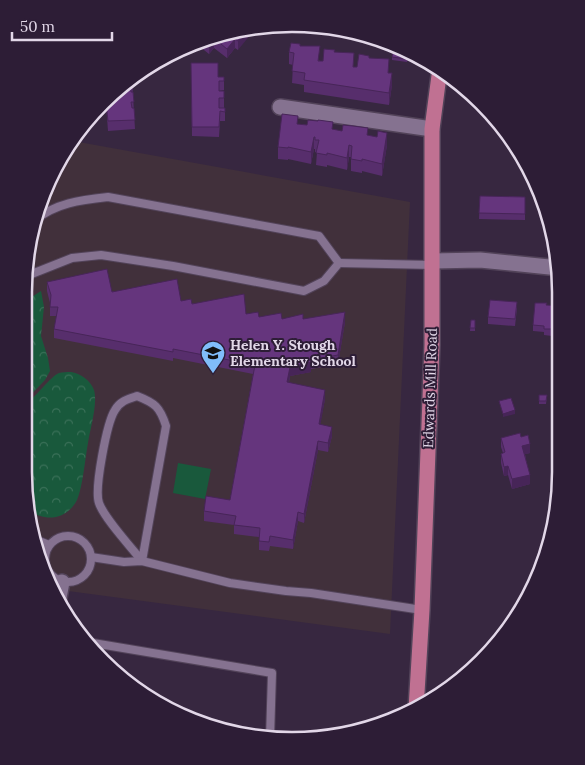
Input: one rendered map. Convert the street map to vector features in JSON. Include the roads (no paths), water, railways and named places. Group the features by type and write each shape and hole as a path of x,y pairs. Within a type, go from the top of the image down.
{"main road":[{"name":"Edwards Mill Road","path":"416,701 422,610 431,355 433,263 432,129 439,77"}],"street":[{"path":"280,107 432,129"},
{"path":"433,263 480,260 551,267"},
{"path":"61,590 62,582"}],"lane":[{"path":"45,212 73,201 108,197 320,236 339,263"},
{"path":"33,273 72,258 101,255 173,266 304,291 324,281 339,263"},
{"path":"339,263 433,263"},
{"path":"137,396 150,401 162,411 166,426 142,561 103,511 98,502 97,487 109,422 115,408 126,399 137,396"},
{"path":"45,553 49,545 60,536 74,536 86,544 91,557 88,569 80,578 68,582 55,579"},
{"path":"42,542 49,545"},
{"path":"91,557 124,562 142,561 230,583 422,610"},
{"path":"97,644 272,673 270,731"}],"place":[{"name":"Helen Y. Stough Elementary School","path":"213,374"}]}
